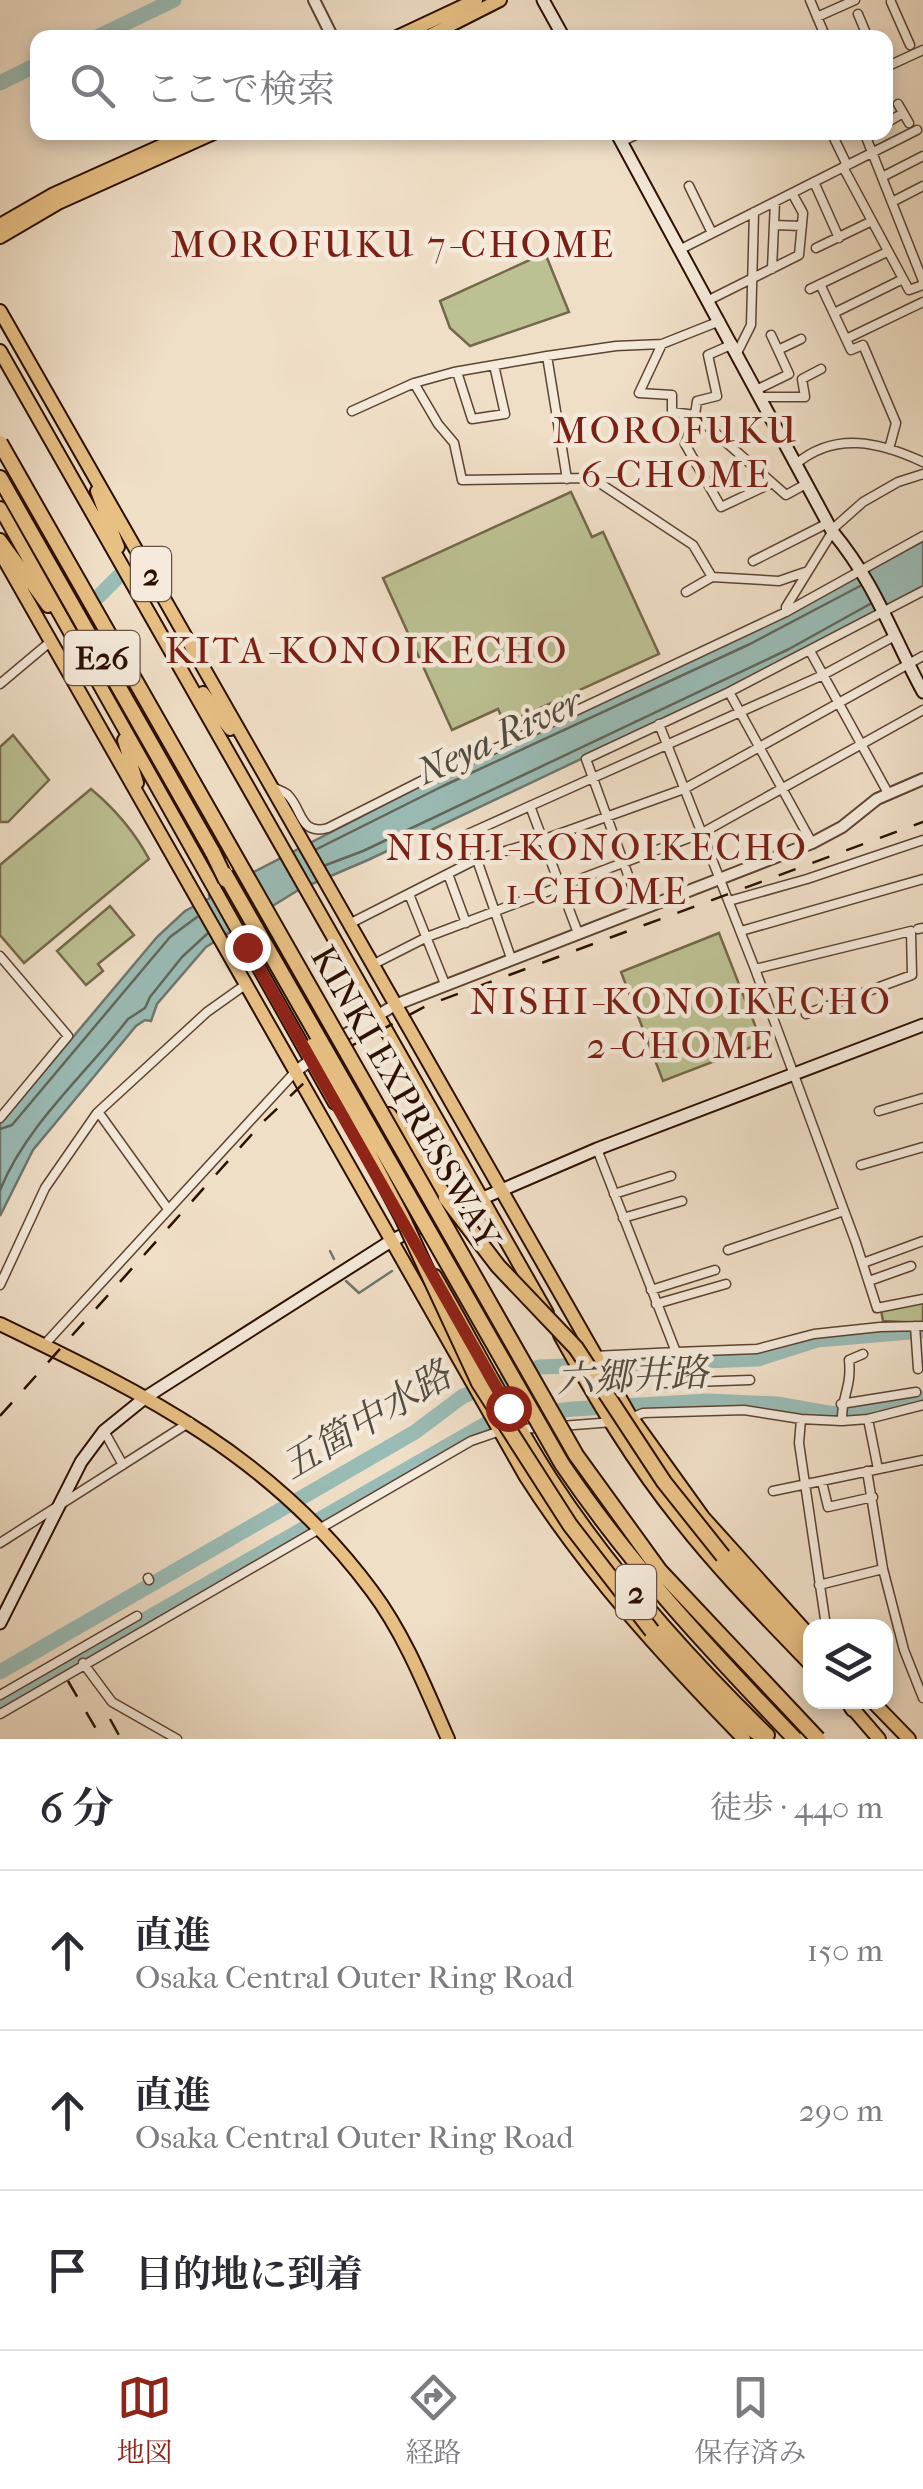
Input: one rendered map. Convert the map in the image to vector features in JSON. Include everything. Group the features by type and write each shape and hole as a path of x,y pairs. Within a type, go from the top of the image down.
{"highway":[{"path":"0,433 46,525"},
{"name":"KINKI EXPRESSWAY","path":"0,443 547,1406 594,1482 660,1571 818,1739"},
{"name":"KINKI EXPRESSWAY","path":"0,478 562,1464 648,1582 795,1739"},
{"path":"213,853 402,1217 475,1377 570,1526 652,1630 733,1716 769,1739"},
{"path":"351,1061 485,1250 576,1348 664,1482 803,1644"}],"main road":[{"path":"412,30 476,0"},
{"path":"441,30 500,0"},
{"path":"544,0 560,30"},
{"path":"0,225 54,194 174,140"},
{"path":"0,237 58,204 198,140"},
{"path":"621,140 830,527 863,570 923,692"},
{"name":"2","path":"0,312 603,1372 630,1416 720,1538 803,1628"},
{"name":"2","path":"0,351 609,1419 688,1532 803,1656"},
{"path":"86,460 124,567"},
{"name":"2","path":"0,508 518,1425 617,1571 769,1739"},
{"path":"0,540 93,674 126,743 143,805"},
{"name":"2","path":"0,552 539,1497 597,1578 656,1648 744,1739"},
{"path":"180,664 221,716 259,778 280,801"},
{"path":"0,1623 88,1452 104,1432 146,1397 409,1230 597,1149 923,1025"},
{"path":"0,1324 190,1422 293,1500 374,1593 414,1664 448,1739"},
{"path":"853,1709 879,1739"},
{"path":"880,1709 909,1739"}],"street":[{"path":"314,0 329,30"},
{"path":"810,0 823,30"},
{"path":"817,17 855,0"},
{"path":"890,3 910,45"},
{"path":"858,14 865,30"},
{"path":"893,64 923,50"},
{"path":"893,139 913,126 898,104"},
{"path":"893,119 904,113"},
{"path":"834,140 909,290 923,283 868,140"},
{"path":"682,248 892,140"},
{"path":"882,177 923,156"},
{"path":"814,182 839,238"},
{"path":"689,186 712,232"},
{"path":"892,202 923,186"},
{"path":"709,300 799,256 803,213 792,193"},
{"path":"772,269 774,202"},
{"path":"754,212 750,324 735,348 708,355 717,396 697,401 685,444 721,508 772,483"},
{"path":"816,248 872,222"},
{"path":"774,225 802,226"},
{"path":"810,288 887,252"},
{"path":"914,257 923,253"},
{"path":"834,313 904,279"},
{"path":"820,284 852,350 862,345 896,423 889,449"},
{"path":"846,339 923,302"},
{"path":"352,411 414,383 456,372 547,356 662,344 720,321"},
{"path":"758,393 789,374 772,336"},
{"path":"778,350 801,339"},
{"path":"662,344 639,393 672,395 672,412 694,414 786,494 806,484"},
{"path":"547,356 568,478"},
{"path":"456,372 472,418 505,414 494,365"},
{"path":"758,393 805,397 802,379 821,369"},
{"path":"414,383 438,424 454,442 462,480 592,478 692,545 712,577"},
{"path":"796,464 814,452 847,441 889,449 923,462"},
{"path":"753,561 830,527 856,506 898,482 923,474"},
{"path":"786,612 830,527"},
{"path":"271,787 286,792 307,828 328,828 443,770 786,612 923,536"},
{"path":"686,592 712,577 779,581 808,571"},
{"path":"640,908 586,758 729,692 923,591"},
{"path":"511,958 468,834 823,675 893,637"},
{"path":"0,684 50,642"},
{"path":"810,651 888,793"},
{"path":"349,924 475,860 684,789 923,656"},
{"path":"729,692 812,843"},
{"path":"372,965 427,937 702,833 923,710"},
{"path":"658,724 756,969 863,1263 880,1326"},
{"path":"44,1345 310,1059 396,1005 812,843 842,827 888,793 923,779"},
{"path":"530,806 578,933"},
{"path":"729,902 923,840"},
{"path":"448,874 466,923"},
{"path":"740,930 923,879"},
{"path":"409,894 444,984"},
{"path":"756,969 911,930 912,975 806,1014"},
{"path":"0,956 68,1036 0,1118"},
{"path":"0,1285 64,1156 100,1113 207,1012 245,984"},
{"path":"879,1111 923,1098"},
{"path":"100,1113 168,1210"},
{"path":"861,1166 923,1147"},
{"path":"597,1149 656,1304 683,1354 686,1382"},
{"path":"614,1194 672,1176"},
{"path":"624,1218 682,1200"},
{"path":"728,1250 844,1211"},
{"path":"863,1263 923,1242"},
{"path":"868,1282 911,1266"},
{"path":"651,1290 715,1270"},
{"path":"656,1304 726,1284"},
{"path":"877,1308 923,1299"},
{"path":"595,1356 757,1350 814,1334 919,1326 918,1369"},
{"path":"842,1421 842,1404 849,1394 849,1360 863,1354"},
{"path":"664,1383 750,1380"},
{"path":"842,1404 916,1392"},
{"path":"0,1714 166,1610 497,1428 644,1414 744,1410 842,1421 868,1419 923,1405"},
{"path":"801,1419 799,1443 825,1619"},
{"path":"868,1419 878,1469"},
{"path":"0,1543 190,1422"},
{"path":"104,1432 123,1465"},
{"path":"773,1491 923,1460"},
{"path":"868,1471 884,1569 904,1650 923,1701"},
{"path":"822,1482 828,1507 874,1498"},
{"path":"819,1585 884,1569"},
{"path":"0,1695 137,1616"},
{"path":"54,1663 60,1675"},
{"path":"84,1663 114,1703 177,1739"}],"green space":[{"path":"545,253 569,312 470,346 450,328 440,301"},
{"path":"571,492 592,537 603,532 659,654 505,724 498,709 452,730 383,578"},
{"path":"13,735 49,780 8,822 0,822 0,747"},
{"path":"91,789 123,821 149,859 24,963 0,935 0,865"},
{"path":"110,906 134,935 98,964 103,971 86,985 57,951"},
{"path":"719,933 762,1043 663,1081 621,972"},
{"path":"923,1301 923,1323 883,1321 881,1310"}],"water":[{"path":"923,541 923,587 794,658 300,889 206,947 157,1004 151,1021 136,1026 33,1150 0,1216 0,1124 157,937 185,911 432,780 784,617"}],"waterway":[{"path":"112,30 174,0"},
{"path":"0,83 30,68"},
{"path":"70,625 120,575"},
{"path":"330,1251 334,1259"},
{"path":"346,1281 359,1293 392,1271"},
{"name":"五箇中水路","path":"0,1672 415,1432 463,1396 539,1367 758,1359 817,1340 923,1331"},
{"name":"六郷井路","path":"0,1703 496,1418 708,1401 777,1404 834,1414 923,1398"}],"railway":[{"path":"0,1416 262,1123 307,1080 351,1046 428,1005 923,822"},
{"path":"68,1681 102,1739"},
{"path":"110,1719 121,1739"}],"district":[{"name":"MOROFUKU 7-CHOME","path":"393,244"},
{"name":"MOROFUKU 6-CHOME","path":"676,452"},
{"name":"KITA-KONOIKECHO","path":"367,650"},
{"name":"NISHI-KONOIKECHO 1-CHOME","path":"597,869"},
{"name":"NISHI-KONOIKECHO 2-CHOME","path":"681,1023"}],"route":[{"path":"247,947 508,1408"}],"water label":[{"name":"Neya River","path":"499,736"}]}
